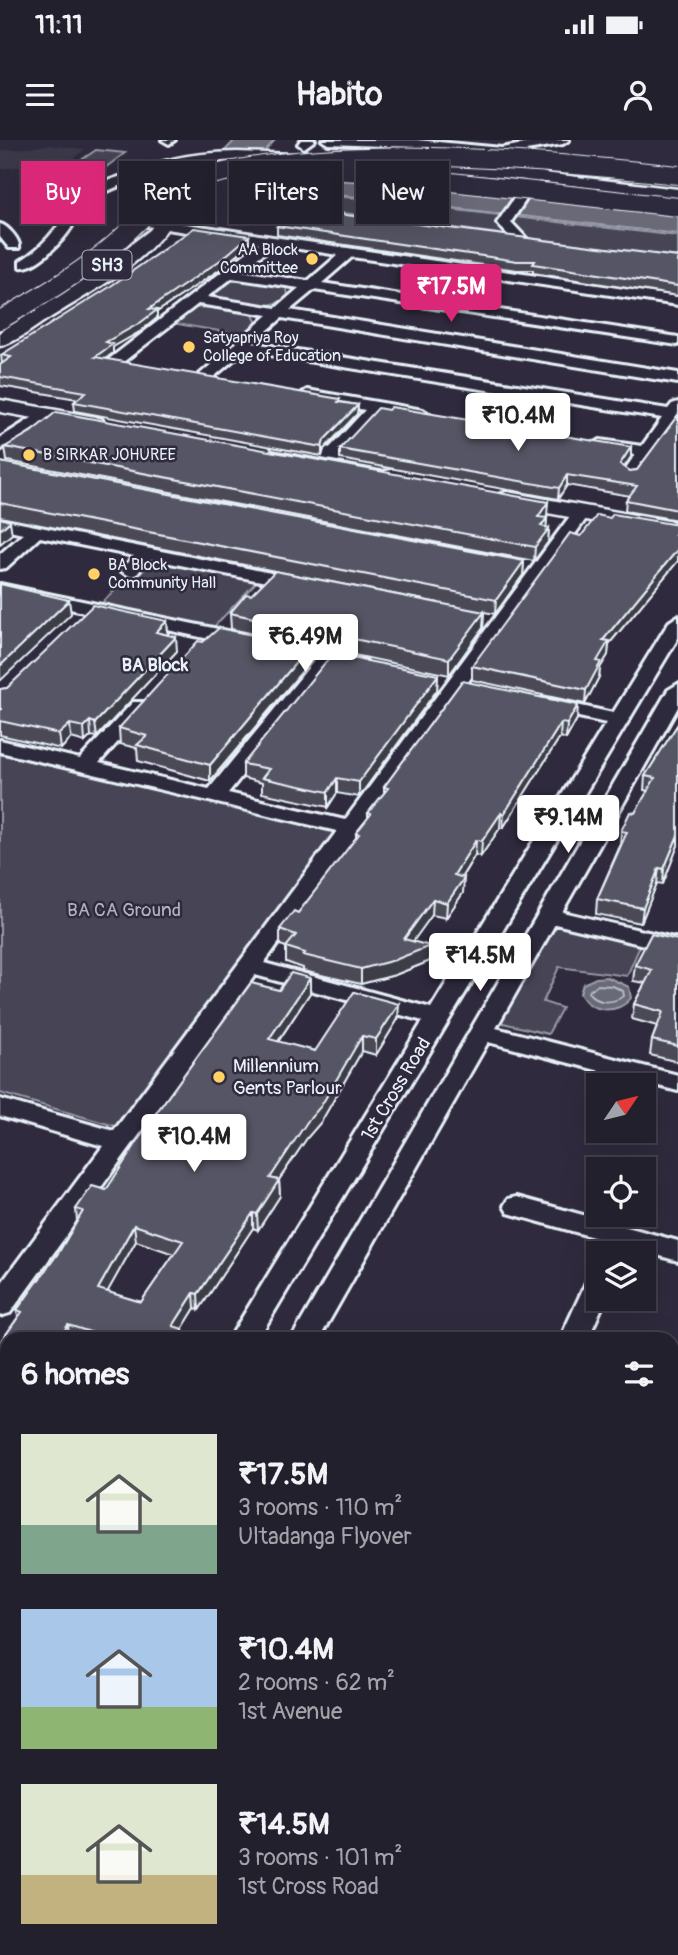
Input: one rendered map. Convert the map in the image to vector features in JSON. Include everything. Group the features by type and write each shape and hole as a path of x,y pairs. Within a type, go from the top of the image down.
{"main road":[{"path":"138,161 169,140"},
{"path":"228,140 293,143 541,167 678,184"},
{"path":"293,143 488,172"},
{"name":"SH3","path":"0,320 94,260 188,183 214,171 253,160 319,150 381,148 453,152 678,175"},
{"path":"0,340 108,272 163,226 164,222 151,206 143,188 143,174 151,167 175,158 209,152 274,154 430,170 488,172 541,167 678,194"},
{"name":"SH3","path":"0,332 88,278 183,201 211,184 244,175 286,170 349,171 678,207"},
{"path":"0,310 82,262 126,224"},
{"path":"0,394 116,421 0,406"},
{"path":"261,448 332,454 399,473 261,448"},
{"path":"678,517 490,489 582,512 678,530"}],"street":[{"path":"328,140 410,143 503,152 541,167 678,170"},
{"path":"503,152 563,140"},
{"path":"494,236 525,240 504,223 541,167"},
{"path":"25,264 48,246 52,237 65,227 67,216 83,200 119,181"},
{"path":"152,224 678,301"},
{"path":"0,228 14,245"},
{"path":"139,368 113,363 269,242"},
{"path":"230,383 197,377 243,346 348,253"},
{"path":"505,275 523,258"},
{"path":"229,272 678,341"},
{"path":"194,299 678,378"},
{"path":"243,346 675,411 630,474"},
{"path":"296,394 444,418"},
{"path":"332,454 376,407"},
{"path":"0,445 46,414"},
{"path":"579,441 647,452"},
{"path":"0,1306 455,685 493,622 533,568 582,512"},
{"path":"0,524 323,588"},
{"path":"0,564 36,531"},
{"path":"130,571 146,553"},
{"path":"0,589 378,669"},
{"path":"70,628 105,594"},
{"name":"1st Cross Road","path":"247,1332 678,622"},
{"path":"188,653 207,633"},
{"path":"214,796 327,658"},
{"path":"429,680 482,691"},
{"path":"309,1332 678,690"},
{"path":"85,766 150,694"},
{"path":"523,700 619,720"},
{"path":"0,746 350,828"},
{"path":"552,830 593,838"},
{"path":"548,915 678,946"},
{"path":"250,966 439,1018"},
{"path":"481,1032 678,1083"},
{"path":"0,1107 121,1142"},
{"path":"517,1206 609,1241"},
{"path":"656,1248 678,1251"},
{"path":"577,1332 586,1311"}],"shaded area":[{"path":"49,145 85,149 71,161 21,161 21,167 0,169 0,151"}],"green space":[{"path":"96,150 125,153 105,168 105,161 80,161"},
{"path":"342,197 356,198 356,215 342,213"},
{"path":"449,209 678,236 678,258 425,224 449,224"},
{"path":"226,281 274,283 287,289 288,296 263,306 214,299 214,290"},
{"path":"217,307 252,313 257,323 243,335 171,323 190,308"},
{"path":"149,555 260,578 211,630 99,606"},
{"name":"BA CA Ground","path":"0,754 337,832 115,1126 0,1093"},
{"path":"552,920 641,944 627,976 559,967 543,1002 562,1008 548,1034 495,1021"}],"water":[{"path":"235,140 275,140 256,161 229,161 229,176 215,168 217,159"},
{"path":"342,179 356,180 356,197 342,195"},
{"path":"449,191 678,216 678,234 449,208"},
{"path":"607,977 629,987 631,998 612,1009 590,1005 580,993 583,984 596,978"}],"building":[{"path":"342,215 356,216 356,224 417,224 678,257 678,286 533,264 535,261 517,261 277,226 342,224"},
{"path":"194,228 249,236 222,259 149,309 157,310 140,323 106,342 113,344 95,357 340,399 338,402 358,405 324,440 322,447 74,402 86,392 0,377 0,365 11,357 1,355 108,288"},
{"path":"391,407 631,447 620,464 630,471 637,470 678,415 678,510 626,500 637,486 567,475 559,488 340,449 378,408 388,410"},
{"path":"56,412 548,502 538,517 547,518 541,526 549,528 535,547 5,447 31,432"},
{"path":"0,462 524,561 496,600 0,503"},
{"path":"613,514 678,525 675,534 678,534 678,549 603,640 609,641 597,661 601,662 586,690 472,666 570,533 581,536 597,515 610,518"},
{"path":"0,518 10,521 0,530"},
{"path":"275,571 484,612 449,659 230,613 246,594 251,595"},
{"path":"0,584 69,600 0,666"},
{"path":"93,605 167,621 156,632 176,637 95,723 90,721 84,727 70,724 59,734 0,721 0,689 7,688"},
{"path":"219,628 309,647 210,765 137,745 147,736 119,728 198,641 203,642"},
{"path":"332,654 438,675 359,782 337,778 328,792 262,778 269,769 243,764"},
{"path":"462,681 578,705 567,724 561,723 504,814 501,813 482,841 476,840 454,875 464,878 447,903 433,899 404,939 430,946 395,960 361,969 303,955 305,953 286,947 296,935 280,929 294,911 298,913 359,834 356,833 371,814 368,813 388,788 384,787"},
{"path":"678,724 678,835 664,869 659,868 643,908 597,899 627,832 621,831 630,812 635,813 655,778 645,776"},
{"path":"651,934 678,940 678,1046 652,1040 663,1012 634,1004 652,970 635,965"},
{"path":"291,973 310,978 269,1039 315,1051 354,992 399,1004 376,1039 362,1036 321,1106 307,1122 270,1178 279,1180 257,1214 253,1213 173,1326 183,1329 182,1332 90,1332 68,1325 64,1332 8,1332 22,1312 17,1310 59,1252 83,1211 76,1209 92,1186 106,1190 154,1116 251,983 279,990","holes":["134,1225 183,1241 141,1302 98,1289"]}],"place":[{"name":"AA Block Committee","path":"312,259"},
{"name":"Satyapriya Roy College of Education","path":"189,347"},
{"name":"B SIRKAR JOHUREE","path":"29,455"},
{"name":"BA Block Community Hall","path":"94,574"},
{"name":"Millennium Gents Parlour","path":"219,1077"}],"district":[{"name":"BA Block","path":"155,665"}]}
